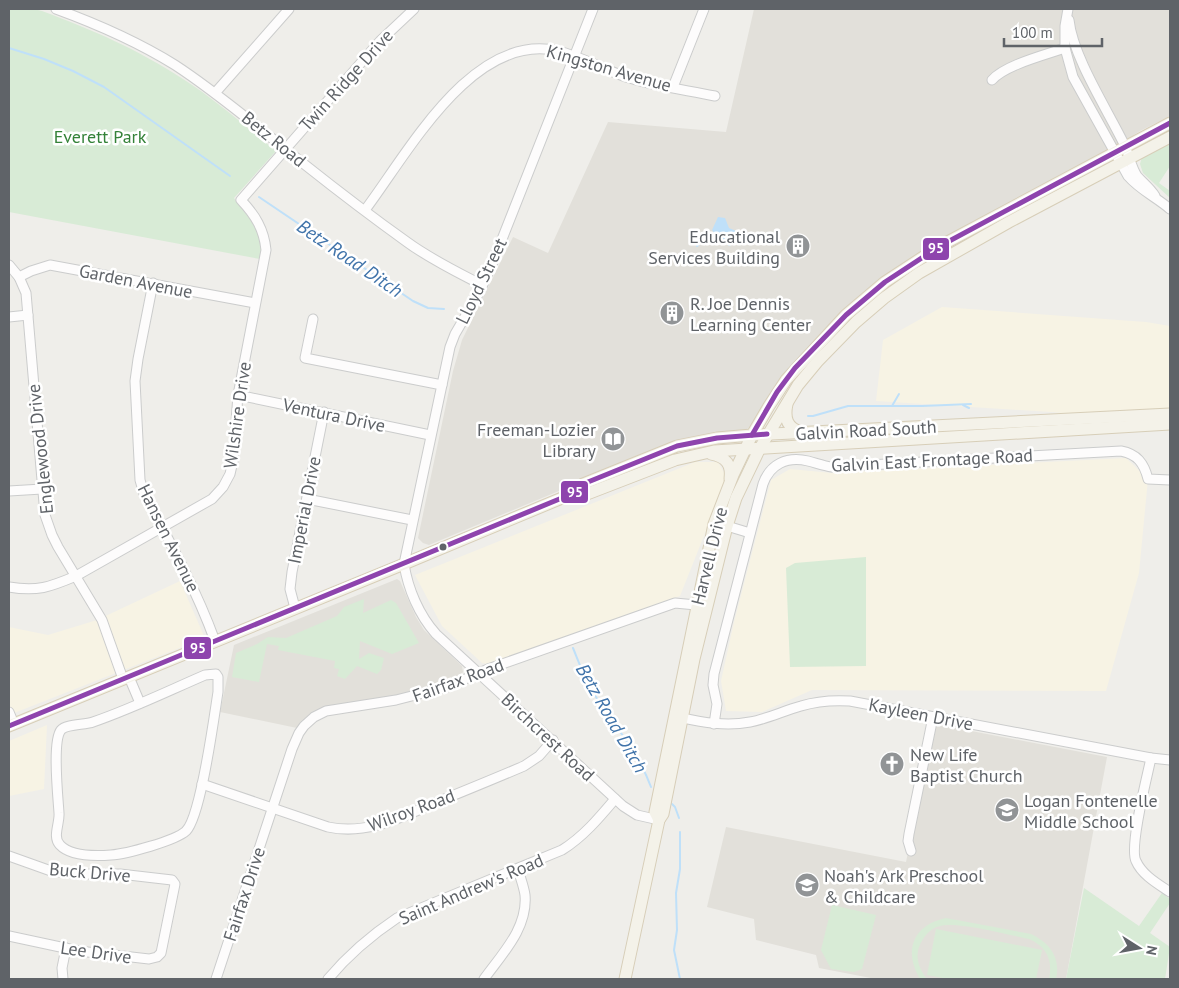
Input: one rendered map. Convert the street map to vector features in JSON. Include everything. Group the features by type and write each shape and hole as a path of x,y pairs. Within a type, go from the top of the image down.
{"main road":[{"name":"Harvell Drive","path":"625,979 659,820 663,814 696,605 714,524 729,483 752,435 778,392 795,368 846,315 885,282 940,246 1170,123"},
{"name":"Harvell Drive","path":"677,717 736,498 767,434 789,397 817,362 856,322 884,298 919,273 1001,226 1170,137"},
{"path":"789,397 786,411 787,422 792,428 808,433"},
{"name":"Galvin Road South","path":"11,725 404,564 574,492 583,484 677,446 717,438 767,434 1170,414"},
{"name":"Galvin Road South","path":"574,492 587,494 668,463 704,453 760,448 1170,424"},
{"path":"704,453 717,455 726,460 731,468 729,483"}],"street":[{"name":"Betz Road","path":"56,9 90,21 174,64 215,93 408,243 436,261 482,285"},
{"path":"215,93 289,9"},
{"name":"Twin Ridge Drive","path":"241,200 380,41 414,9"},
{"name":"Lloyd Street","path":"404,564 430,435 455,334 482,285 593,9"},
{"path":"673,87 704,9"},
{"path":"1068,9 1064,48 1073,77 1120,164 1133,182 1146,193 1155,196"},
{"path":"1068,9 1071,32 1083,63 1126,147 1138,176 1155,196 1170,208"},
{"name":"Kingston Avenue","path":"365,210 437,112 458,89 485,66 518,51 539,48 557,51 626,77 715,96"},
{"path":"992,80 996,75 1008,68 1064,48"},
{"name":"Wilshire Drive","path":"9,587 40,590 76,576 212,499 223,486 230,474 233,461 238,395 266,250 261,226 241,200"},
{"name":"Englewood Drive","path":"9,265 19,277 26,293 42,489 46,516 52,535 102,620 126,678 140,703"},
{"name":"Garden Avenue","path":"19,277 30,270 50,265 255,303"},
{"name":"Hansen Avenue","path":"152,283 138,359 136,381 140,480 144,494 200,601 215,641"},
{"path":"9,316 28,315"},
{"path":"313,319 305,358 442,385"},
{"name":"Ventura Drive","path":"238,395 430,435"},
{"name":"Imperial Drive","path":"295,608 291,596 290,582 324,412"},
{"name":"Galvin East Frontage Road","path":"714,724 717,704 713,685 714,674 763,484 768,472 777,464 807,461 832,467 1121,451 1130,453 1141,461 1148,479 1170,480"},
{"path":"9,491 42,489"},
{"path":"307,499 412,520"},
{"path":"727,526 750,533"},
{"name":"Birchcrest Road","path":"404,564 410,588 428,625 623,806 637,815 659,820"},
{"name":"Fairfax Road","path":"272,808 295,741 304,726 314,718 333,709 413,697 447,687 478,673 675,603 696,605"},
{"path":"216,674 218,677 218,692 213,724 202,784 191,825 185,832 172,838 120,855 90,856 68,851 59,845 56,836 59,815 56,783 60,731 64,728 92,723 140,703 205,675 216,674"},
{"name":"Kayleen Drive","path":"677,717 714,724 753,722 808,703 830,700 859,702 1150,758 1170,760"},
{"path":"9,712 11,725"},
{"path":"911,851 908,841 909,834 933,717"},
{"name":"Wilroy Road","path":"202,784 336,829 358,830 375,826 524,766 539,756 553,740"},
{"path":"1150,758 1134,842 1134,857 1143,872 1170,892"},
{"name":"Saint Andrew's Road","path":"328,979 345,958 373,934 397,918 573,844 616,799"},
{"name":"Fairfax Drive","path":"216,979 272,808"},
{"name":"Buck Drive","path":"9,856 51,871 78,874 120,874 172,880 175,884 166,932"},
{"path":"484,979 520,927 525,893 518,868"},
{"name":"Lee Drive","path":"9,936 66,948 149,959 157,957 161,953 166,932"},
{"path":"63,979 62,968 66,948"}],"shaded area":[{"path":"754,9 1170,9 1170,116 1140,131 1093,161 938,243 784,374 750,427 744,431 583,481 429,545 423,543 418,538 453,371 462,340 513,237 548,253 608,122 726,132"},
{"path":"942,307 1146,322 1170,326 1170,418 1148,421 1051,412 876,401 883,340"},
{"path":"1126,458 1148,479 1139,573 1106,691 812,690 762,712 726,711 721,681 734,622 771,480 790,469 832,473"},
{"path":"695,462 718,462 727,478 680,596 489,664 482,663 442,626 415,575"},
{"path":"397,579 400,581 424,630 462,666 463,672 458,678 447,683 389,698 330,706 309,716 297,728 220,712 234,645"},
{"path":"180,581 205,638 9,715 9,627 48,635 97,620"},
{"name":"Logan Fontenelle Middle School","path":"935,724 1107,757 1066,979 876,979 819,968 816,955 756,940 754,919 707,907 726,827 906,862"},
{"path":"47,725 44,789 9,796 9,741"}],"green space":[{"name":"Everett Park","path":"9,9 34,9 42,11 79,25 149,58 207,96 276,151 234,198 258,233 261,249 260,259 9,212"},
{"path":"1170,141 1170,166 1159,183 1170,191 1170,198 1143,173 1140,164 1142,157"},
{"path":"866,557 866,666 790,667 786,568 795,563"},
{"path":"364,599 363,613 391,600 396,603 419,643 392,654 360,641 359,659 369,653 384,658 381,670 377,674 357,666 345,679 337,676 339,669 334,668 335,661 278,650 279,646 267,644 259,682 232,677 236,653 268,637 286,638 337,616 344,607"},
{"path":"1084,888 1139,926 1162,893 1170,899 1170,903 1150,933 1170,947 1165,979 1066,979"},
{"path":"832,905 876,915 862,969 854,972 831,969 821,950"},
{"path":"946,918 1031,934 1044,942 1052,952 1057,964 1056,979 1049,979 1049,960 1044,950 1029,939 970,927 948,925 933,929 925,936 921,943 918,951 918,960 920,968 927,979 920,979 912,959 914,941 926,927 935,921"},
{"path":"936,929 1042,950 1036,979 948,979 927,975"}],"water":[{"path":"718,217 725,218 729,228 741,233 740,241 729,246 712,230"}],"waterway":[{"name":"Betz Road Ditch","path":"9,48 44,59 104,87 230,176"},
{"name":"Betz Road Ditch","path":"259,197 413,301 428,308 444,309"},
{"path":"697,246 704,238 714,233"},
{"path":"741,235 761,235"},
{"path":"892,406 899,394"},
{"path":"808,416 848,406 971,404"},
{"path":"963,405 969,408"},
{"name":"Betz Road Ditch","path":"573,648 592,691 634,752 651,787"},
{"name":"Betz Road Ditch","path":"672,804 679,818"},
{"name":"Betz Road Ditch","path":"680,832 680,869 676,893 677,930 674,950 680,979"}],"transit line":[{"name":"95","path":"752,435 777,392 795,368 846,315 885,282 940,246 1170,123"},
{"name":"95","path":"9,726 574,493 583,484 677,446 717,438 767,434"}],"place":[{"name":"Educational Services Building","path":"798,246"},
{"name":"R. Joe Dennis Learning Center","path":"672,313"},
{"name":"Freeman-Lozier Library","path":"613,439"},
{"name":"New Life Baptist Church","path":"892,764"},
{"name":"Logan Fontenelle Middle School","path":"1007,810"},
{"name":"Noah's Ark Preschool & Childcare","path":"807,885"}]}
